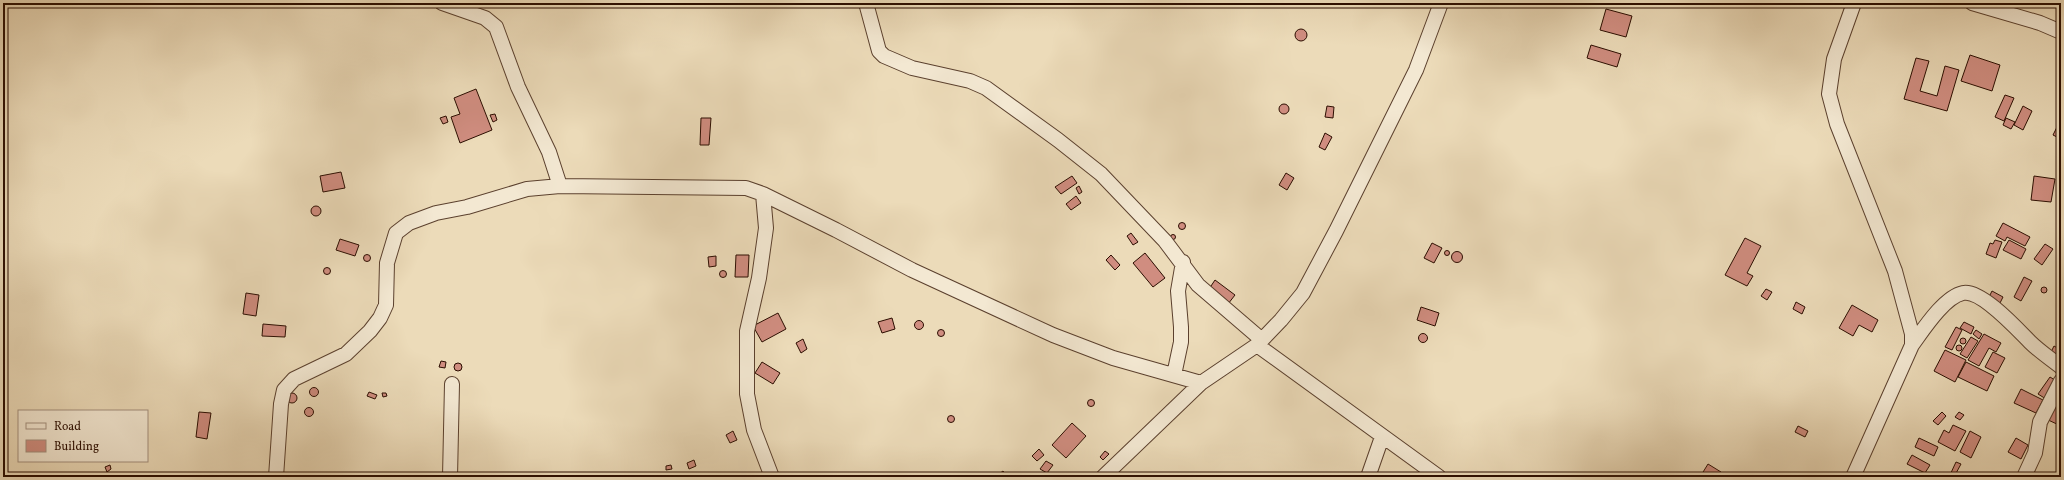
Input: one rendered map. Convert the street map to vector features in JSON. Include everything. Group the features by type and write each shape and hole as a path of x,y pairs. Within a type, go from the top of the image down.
{"street":[{"path":"442,3 485,18 496,27 518,87 549,152 560,186"},
{"path":"866,3 879,51 884,56 912,68 970,82 986,88 1005,101 1101,174 1183,262 1198,285 1259,342 1382,437 1439,477"},
{"path":"1103,477 1201,383 1259,342 1303,293 1319,265 1416,70 1441,3"},
{"path":"1854,3 1834,59 1829,94 1837,124 1895,270 1909,321 1912,344"},
{"path":"1972,3 2040,23 2061,32"},
{"path":"276,477 281,404 284,390 294,379 346,354 356,346 375,325 386,305 387,263 396,233 409,223 436,213 466,207 526,189 560,186 746,188 763,194 912,270 1039,328 1113,358 1201,383"},
{"path":"763,194 766,228 759,278 747,331 747,394 754,430 772,477"},
{"path":"1174,375 1181,342 1178,291 1183,262"},
{"path":"1853,477 1912,344 1944,305 1963,293 1971,293 2006,316 2031,343 2061,367"},
{"path":"2024,477 2035,453 2040,422 2061,381"},
{"path":"450,477 452,384"},
{"path":"1368,477 1382,437"}],"building":[{"path":"1606,9 1632,16 1626,37 1600,30"},
{"path":"1303,29 1306,30 1306,40 1299,41 1296,40 1295,33 1296,30"},
{"path":"1591,45 1621,54 1617,67 1587,58"},
{"path":"1970,55 2000,65 1992,91 1961,81"},
{"path":"1916,58 1929,61 1920,91 1937,96 1945,66 1959,70 1947,111 1904,99"},
{"path":"476,89 492,130 460,143 451,117 460,114 454,98"},
{"path":"2005,95 2014,98 2004,121 1995,117"},
{"path":"1282,104 1286,104 1288,105 1288,113 1282,114 1279,111 1279,107"},
{"path":"1327,106 1334,107 1333,118 1325,117"},
{"path":"2023,106 2032,111 2023,130 2014,125"},
{"path":"495,114 497,120 493,122 490,115"},
{"path":"446,116 448,122 443,124 440,118"},
{"path":"701,118 711,118 709,145 700,145"},
{"path":"2006,118 2015,122 2011,129 2003,125"},
{"path":"2061,119 2061,139 2053,135"},
{"path":"1325,133 1332,137 1325,150 1319,147"},
{"path":"341,172 345,188 323,192 320,176"},
{"path":"1286,173 1294,178 1287,190 1279,185"},
{"path":"1072,176 1077,183 1061,194 1055,187"},
{"path":"2034,176 2055,179 2051,202 2031,200"},
{"path":"1079,186 1082,192 1079,194 1076,188"},
{"path":"1076,196 1081,203 1071,210 1066,204"},
{"path":"314,206 318,206 320,207 320,215 314,216 311,213 311,209"},
{"path":"1182,223 1185,226 1182,229 1179,226"},
{"path":"2003,223 2030,237 2025,246 2007,237 2005,241 1996,236"},
{"path":"1131,233 1138,242 1133,245 1127,236"},
{"path":"1171,235 1175,235 1175,239 1171,239"},
{"path":"1745,238 1761,246 1747,273 1753,276 1747,286 1725,275"},
{"path":"340,239 359,245 355,256 336,250"},
{"path":"1995,240 2002,242 1996,258 1986,254 1990,243 1993,244"},
{"path":"2009,240 2026,249 2021,259 2003,250"},
{"path":"1432,243 1442,248 1434,263 1424,258"},
{"path":"2045,244 2053,249 2042,265 2034,259"},
{"path":"1447,250 1450,253 1447,256 1444,253"},
{"path":"1455,252 1459,252 1461,253 1461,261 1455,262 1452,259 1452,255"},
{"path":"1145,253 1165,278 1153,287 1133,263"},
{"path":"367,255 370,258 367,261 364,258"},
{"path":"736,255 749,255 748,277 735,277"},
{"path":"1111,255 1120,265 1115,270 1106,260"},
{"path":"716,256 716,266 709,267 708,257"},
{"path":"327,268 330,271 327,274 324,271"},
{"path":"723,271 726,274 723,277 720,274"},
{"path":"2024,277 2032,281 2021,301 2014,297"},
{"path":"1215,280 1235,295 1228,304 1209,289"},
{"path":"2044,287 2047,290 2044,293 2041,290"},
{"path":"1766,289 1772,292 1767,300 1761,296"},
{"path":"1992,291 2003,297 2000,303 1989,297"},
{"path":"246,293 259,295 256,316 243,314"},
{"path":"1796,302 1805,307 1802,314 1793,309"},
{"path":"1852,305 1878,320 1872,332 1859,325 1853,336 1839,328"},
{"path":"1421,307 1439,313 1435,326 1417,320"},
{"path":"778,313 786,329 762,342 753,326"},
{"path":"892,318 895,329 882,333 878,322"},
{"path":"919,320 924,325 919,330 914,325"},
{"path":"1964,322 1974,327 1971,334 1960,328"},
{"path":"263,324 286,326 285,337 262,336"},
{"path":"1956,327 1962,330 1952,350 1945,347"},
{"path":"941,330 944,333 941,336 938,333"},
{"path":"1976,330 1982,334 1979,339 1973,334"},
{"path":"1423,333 1428,338 1423,343 1418,338"},
{"path":"1984,334 2001,343 1996,352 1989,348 1979,366 1968,360"},
{"path":"1971,337 1978,341 1967,358 1960,354"},
{"path":"1963,338 1966,341 1963,344 1960,341"},
{"path":"803,339 807,349 801,353 796,343"},
{"path":"1959,345 1962,348 1959,351 1956,348"},
{"path":"2054,346 2061,350 2061,357 2051,352"},
{"path":"1945,350 1966,360 1955,382 1934,371"},
{"path":"1993,352 2005,358 1997,373 1985,367"},
{"path":"441,361 446,362 445,368 439,367"},
{"path":"762,362 780,373 773,384 755,373"},
{"path":"1966,362 1994,376 1987,391 1958,377"},
{"path":"458,363 461,364 461,370 458,371 455,370 454,367 455,364"},
{"path":"2050,377 2058,382 2046,399 2038,394"},
{"path":"314,387 319,392 314,397 309,392"},
{"path":"2021,389 2043,400 2036,413 2014,403"},
{"path":"369,392 377,395 375,399 367,396"},
{"path":"290,393 294,393 296,394 296,402 290,403 287,400 287,396"},
{"path":"382,393 386,393 387,396 383,397"},
{"path":"2061,396 2058,408 2061,409 2061,426 2044,418"},
{"path":"1091,400 1094,403 1091,406 1088,403"},
{"path":"309,407 314,412 309,417 304,412"},
{"path":"199,412 211,413 207,439 196,437"},
{"path":"1942,412 1946,416 1938,425 1933,421"},
{"path":"1959,412 1964,415 1960,420 1955,417"},
{"path":"951,416 954,419 951,422 948,419"},
{"path":"1072,423 1086,436 1066,458 1052,445"},
{"path":"1953,425 1966,431 1955,451 1938,442 1944,430 1949,433"},
{"path":"1798,426 1808,431 1805,437 1795,432"},
{"path":"733,431 737,440 730,443 726,435"},
{"path":"1970,431 1981,437 1971,458 1960,452"},
{"path":"1919,438 1938,447 1934,456 1915,447"},
{"path":"2016,438 2028,445 2021,459 2008,452"},
{"path":"1039,449 1044,455 1037,461 1032,456"},
{"path":"1105,451 1109,454 1103,460 1100,457"},
{"path":"1912,455 1930,465 1925,473 1907,464"},
{"path":"694,460 696,466 689,469 687,463"},
{"path":"1046,461 1053,465 1047,473 1040,469"},
{"path":"1956,462 1961,464 1954,477 1949,477"},
{"path":"1708,464 1721,472 1718,477 1700,477"},
{"path":"110,465 111,469 107,472 105,467"},
{"path":"671,465 672,469 666,470 666,466"},
{"path":"1003,471 1008,477 995,477"},
{"path":"512,474 512,477 498,477 498,475"}]}
